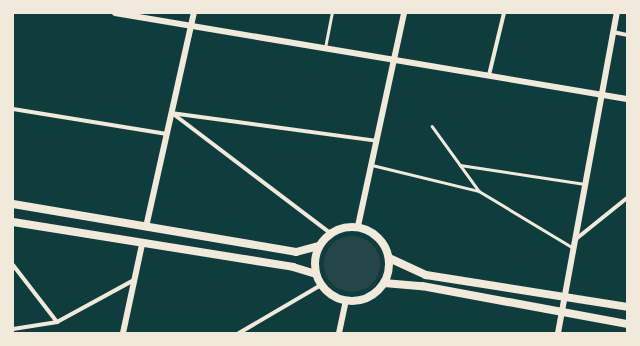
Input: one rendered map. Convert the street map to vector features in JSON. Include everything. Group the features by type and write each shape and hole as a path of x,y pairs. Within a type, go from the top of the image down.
{"main road":[{"path":"13,204 296,252 319,246"},
{"path":"13,222 142,244 293,267 316,274"},
{"path":"348,226 358,226 379,237 389,258 390,267 384,283 368,298 346,300 336,298 321,285 316,274 314,265 319,246 330,233 348,226"},
{"path":"389,258 426,275 627,307"},
{"path":"384,283 422,286 627,324"}],"street":[{"path":"115,13 627,99"},
{"path":"146,227 194,13"},
{"path":"358,226 404,13"},
{"path":"489,75 504,13"},
{"path":"558,333 617,13"},
{"path":"613,32 627,35"},
{"path":"13,109 167,134"},
{"path":"171,113 377,141"},
{"path":"171,113 330,233"},
{"path":"575,239 627,198"},
{"path":"122,333 142,244"},
{"path":"13,265 56,322"},
{"path":"13,329 56,322 134,280"},
{"path":"239,333 321,285"},
{"path":"339,333 346,300"}],"lane":[{"path":"324,48 332,13"},
{"path":"432,126 479,191"},
{"path":"372,165 479,191 574,248"},
{"path":"460,165 586,184"}],"shaded area":[{"path":"352,236 363,238 372,244 378,253 380,264 378,275 372,284 363,290 352,292 341,290 332,284 326,275 324,264 326,253 332,244 341,238"}]}
